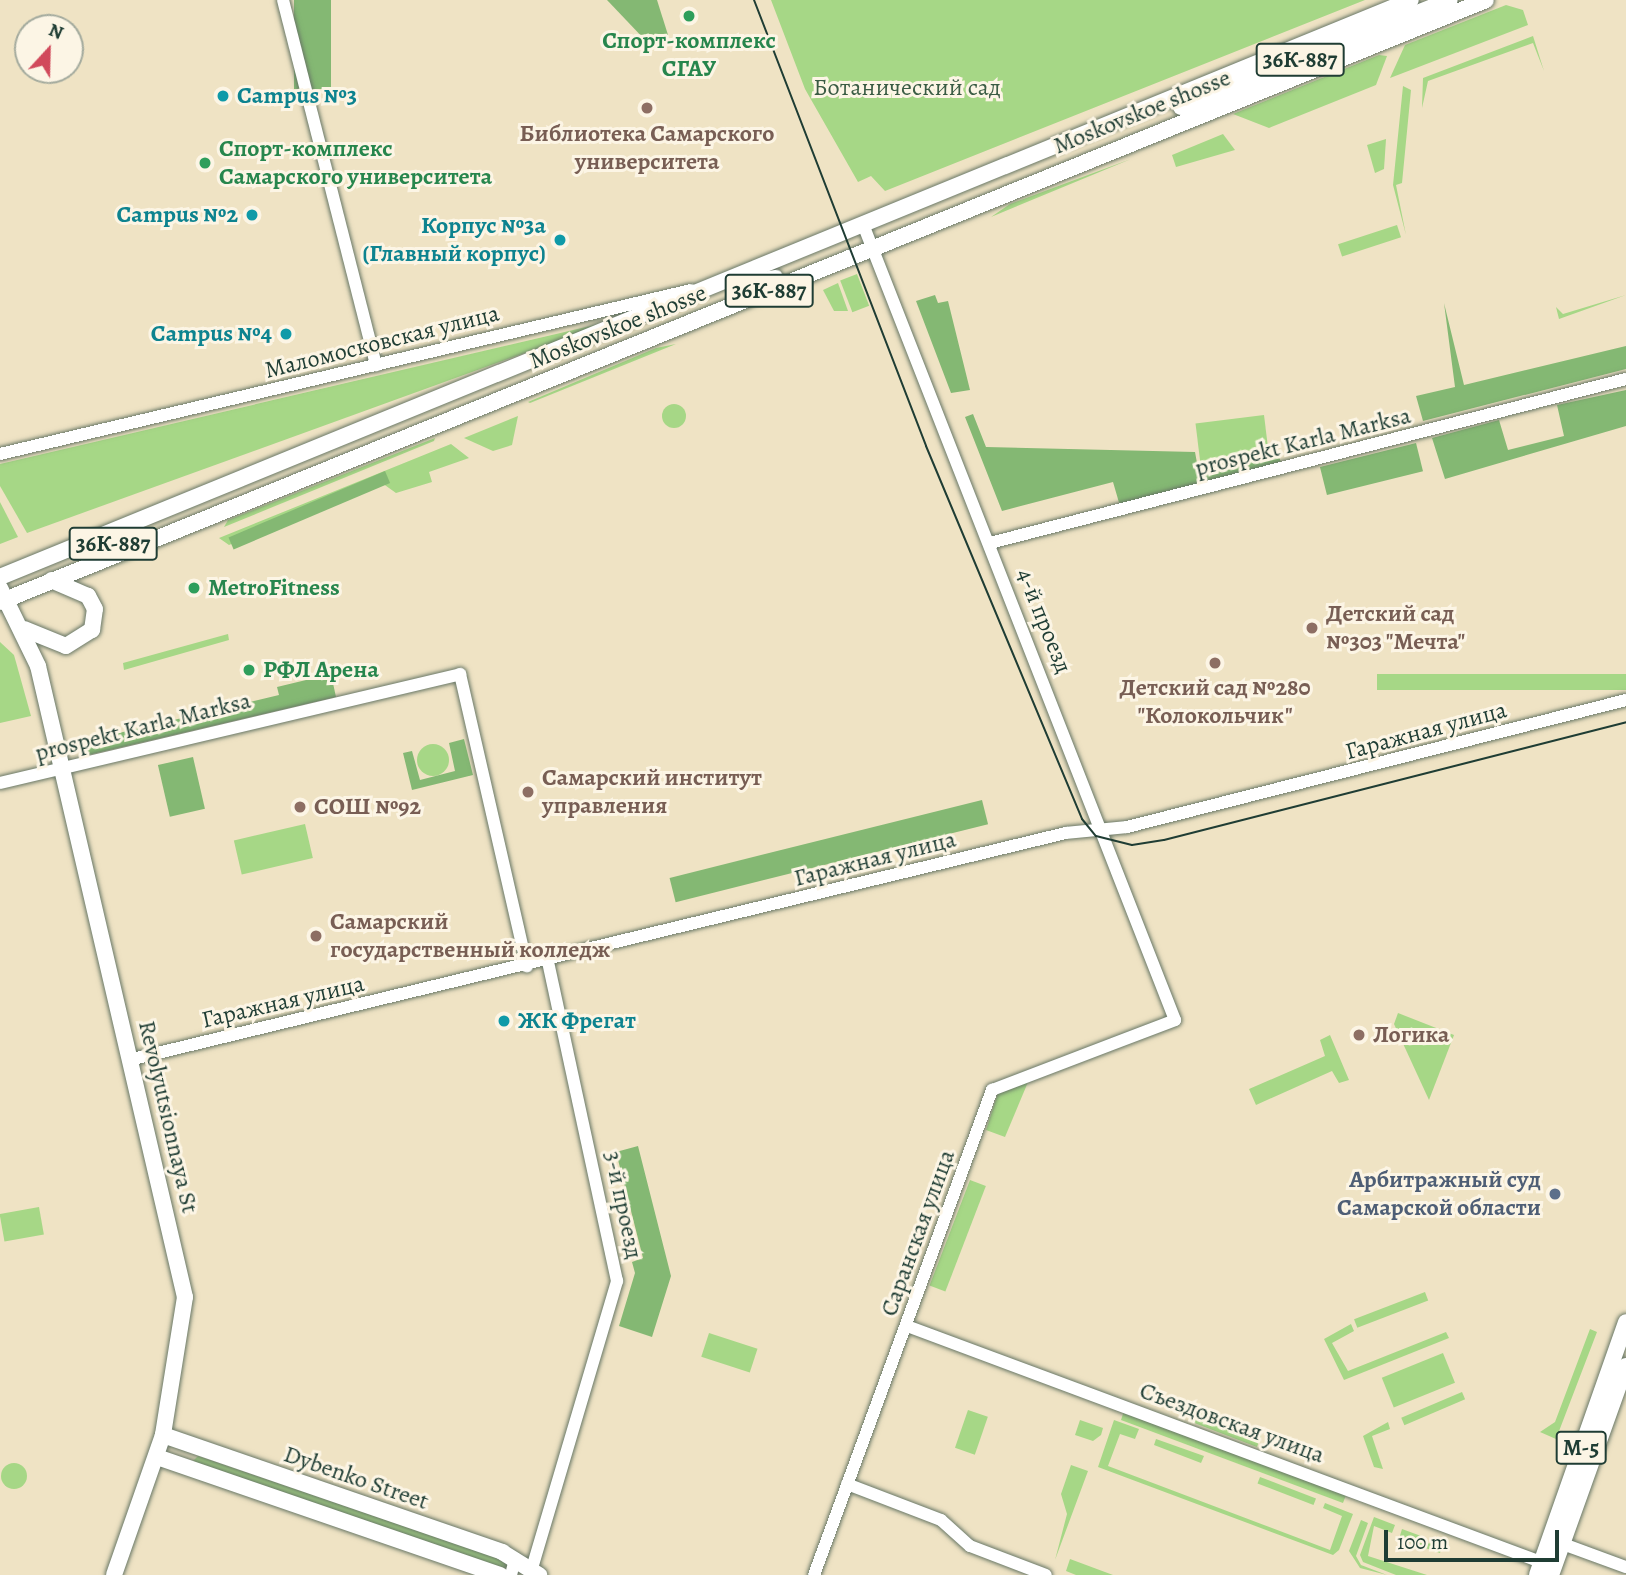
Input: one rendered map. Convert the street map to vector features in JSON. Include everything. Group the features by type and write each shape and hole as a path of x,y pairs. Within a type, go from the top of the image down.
{"main road":[{"name":"Moskovskoe shosse","path":"1,591 43,579 776,276 1411,0"},
{"name":"Moskovskoe shosse","path":"43,579 1450,0"},
{"name":"Moskovskoe shosse","path":"1,591 717,285 869,237 1486,0"},
{"path":"1,591 24,629 66,646 92,630 94,609 88,596 43,579"},
{"name":"Revolyutsionnaya St","path":"24,629 133,1059 185,1297 163,1435 114,1575"},
{"name":"М-5","path":"1543,1571 1626,1322"},
{"name":"М-5","path":"1543,1571 1563,1544 1626,1366"},
{"name":"Dybenko Street","path":"163,1435 524,1572"},
{"name":"Dybenko Street","path":"156,1457 500,1575"}],"street":[{"path":"283,0 376,365"},
{"name":"4-й проезд","path":"869,237 1104,828 1175,1020"},
{"name":"Маломосковская улица","path":"0,453 717,285 776,276"},
{"name":"prospekt Karla Marksa","path":"990,542 1626,379"},
{"name":"prospekt Karla Marksa","path":"0,783 460,674 527,966"},
{"name":"Гаражная улица","path":"133,1059 1104,828 1626,700"},
{"name":"3-й проезд","path":"524,1572 617,1281 548,961"},
{"name":"Саранская улица","path":"814,1575 992,1090 1175,1020"},
{"name":"Съездовская улица","path":"907,1326 1543,1571"},
{"path":"847,1484 941,1521 970,1546 1046,1575"},
{"path":"1563,1544 1626,1567"}],"green space":[{"path":"294,0 331,0 331,89 294,89"},
{"path":"607,0 657,0 668,35 646,41"},
{"name":"Ботанический сад","path":"771,0 1365,0 885,191 871,176 858,182 805,89"},
{"path":"1506,5 1523,10 1528,25 1390,78 1405,45"},
{"path":"1533,36 1544,71 1533,43 1428,81 1422,108 1423,78"},
{"path":"1379,55 1387,56 1376,85 1269,128 1233,114"},
{"path":"1403,86 1411,90 1402,183 1396,185 1406,235 1393,185"},
{"path":"1223,134 1235,150 1176,167 1172,155"},
{"path":"1386,139 1384,169 1375,173 1367,145"},
{"path":"1131,159 1056,190 991,217 1010,204"},
{"path":"1397,225 1401,237 1342,257 1338,244"},
{"path":"857,274 869,306 852,312 840,280"},
{"path":"838,283 848,311 834,311 823,290"},
{"path":"935,295 938,303 948,301 970,390 951,393 916,301"},
{"path":"1626,295 1559,319 1556,307 1563,314"},
{"path":"1444,303 1464,385 1626,346 1626,369 1423,421 1416,396 1455,387"},
{"path":"616,320 27,533 0,486 0,464"},
{"path":"676,344 530,403 528,402 656,348"},
{"path":"1626,390 1626,426 1445,479 1432,438 1499,420 1508,450 1564,436 1557,405"},
{"path":"674,404 683,407 686,416 683,425 674,428 665,425 662,416 665,407"},
{"path":"973,414 986,447 1195,452 1197,463 1278,454 1282,465 1120,506 1113,482 1002,511 965,417"},
{"path":"1264,415 1269,453 1200,461 1196,423"},
{"path":"518,416 512,445 493,451 464,438"},
{"path":"435,438 434,441 224,527 228,520"},
{"path":"1416,443 1423,471 1327,495 1320,467"},
{"path":"451,444 469,458 429,472 432,482 396,493 382,483 229,545 219,538"},
{"path":"385,471 390,483 234,549 229,537"},
{"path":"0,502 18,537 0,544"},
{"path":"228,634 229,640 124,670 123,663"},
{"path":"0,642 14,655 31,716 0,723"},
{"path":"331,674 336,697 88,755 85,741 279,695 277,687"},
{"path":"1377,674 1626,674 1626,690 1377,690"},
{"path":"464,739 473,775 412,790 403,753 412,751 420,780 455,771 449,743"},
{"path":"433,744 445,748 449,760 445,772 433,776 421,772 417,760 421,748"},
{"path":"193,757 205,809 170,817 158,765"},
{"path":"982,800 988,824 676,902 670,878"},
{"path":"305,824 313,858 242,875 234,840"},
{"path":"1398,1013 1454,1035 1429,1100 1394,1024"},
{"path":"1330,1035 1349,1080 1339,1083 1332,1071 1256,1105 1249,1089 1325,1056 1320,1040"},
{"path":"1028,1082 1005,1137 986,1130 998,1093"},
{"path":"638,1146 671,1276 652,1337 619,1326 635,1273 632,1262 643,1258 616,1152"},
{"path":"970,1180 986,1186 945,1292 930,1285"},
{"path":"39,1207 44,1235 4,1242 0,1214"},
{"path":"1425,1292 1428,1300 1357,1328 1354,1319"},
{"path":"1351,1324 1354,1331 1332,1343 1348,1371 1446,1332 1449,1338 1344,1380 1324,1339"},
{"path":"1590,1329 1597,1332 1556,1439 1540,1432 1555,1422"},
{"path":"709,1333 758,1349 750,1373 701,1357"},
{"path":"1443,1353 1455,1383 1394,1407 1382,1378"},
{"path":"1462,1392 1465,1399 1404,1425 1401,1418"},
{"path":"1125,1408 1346,1495 1343,1503 1121,1420"},
{"path":"968,1410 988,1417 975,1455 955,1448"},
{"path":"1194,1410 1261,1436 1257,1447 1190,1421"},
{"path":"1080,1420 1103,1428 1101,1435 1093,1441 1075,1435"},
{"path":"1114,1420 1139,1429 1135,1439 1120,1434 1108,1466 1330,1550 1342,1516 1323,1508 1325,1503 1353,1514 1339,1550 1333,1555 1098,1467"},
{"path":"1388,1422 1390,1429 1372,1436 1383,1469 1374,1467 1363,1436"},
{"path":"1156,1439 1204,1456 1201,1463 1154,1445"},
{"path":"198,1456 510,1563 503,1570 192,1462"},
{"path":"14,1463 23,1467 27,1476 23,1485 14,1489 5,1485 1,1476 5,1467"},
{"path":"1071,1465 1088,1471 1055,1560 1067,1514 1061,1494"},
{"path":"1260,1477 1316,1499 1314,1505 1257,1484"},
{"path":"1374,1517 1395,1525 1392,1533 1374,1526 1368,1556 1427,1575 1396,1575 1363,1562 1360,1555"},
{"path":"1361,1520 1368,1523 1356,1556 1361,1565 1387,1575 1360,1568 1349,1551"},
{"path":"1402,1529 1421,1536 1419,1543 1443,1544 1440,1553 1399,1539"},
{"path":"1070,1559 1113,1575 1076,1575 1066,1571"}],"tram line":[{"path":"754,0 926,446 1082,819 1096,836 1132,845 1164,840 1626,722"}],"place":[{"name":"Спорт-комплекс СГАУ","path":"689,16"},
{"name":"Campus №3","path":"223,96"},
{"name":"Библиотека Самарского университета","path":"647,108"},
{"name":"Спорт-комплекс Самарского университета","path":"205,163"},
{"name":"Campus №2","path":"252,215"},
{"name":"Корпус №3a (Главный корпус)","path":"560,240"},
{"name":"Campus №4","path":"286,334"},
{"name":"MetroFitness","path":"194,588"},
{"name":"Детский сад №303 \"Мечта\"","path":"1312,628"},
{"name":"Детский сад №280 \"Колокольчик\"","path":"1215,663"},
{"name":"РФЛ Арена","path":"249,670"},
{"name":"Самарский институт управления","path":"528,792"},
{"name":"СОШ №92","path":"300,807"},
{"name":"Самарский государственный колледж","path":"316,936"},
{"name":"ЖК Фрегат","path":"504,1021"},
{"name":"Логика","path":"1359,1035"},
{"name":"Арбитражный суд Самарской области","path":"1555,1194"}]}
